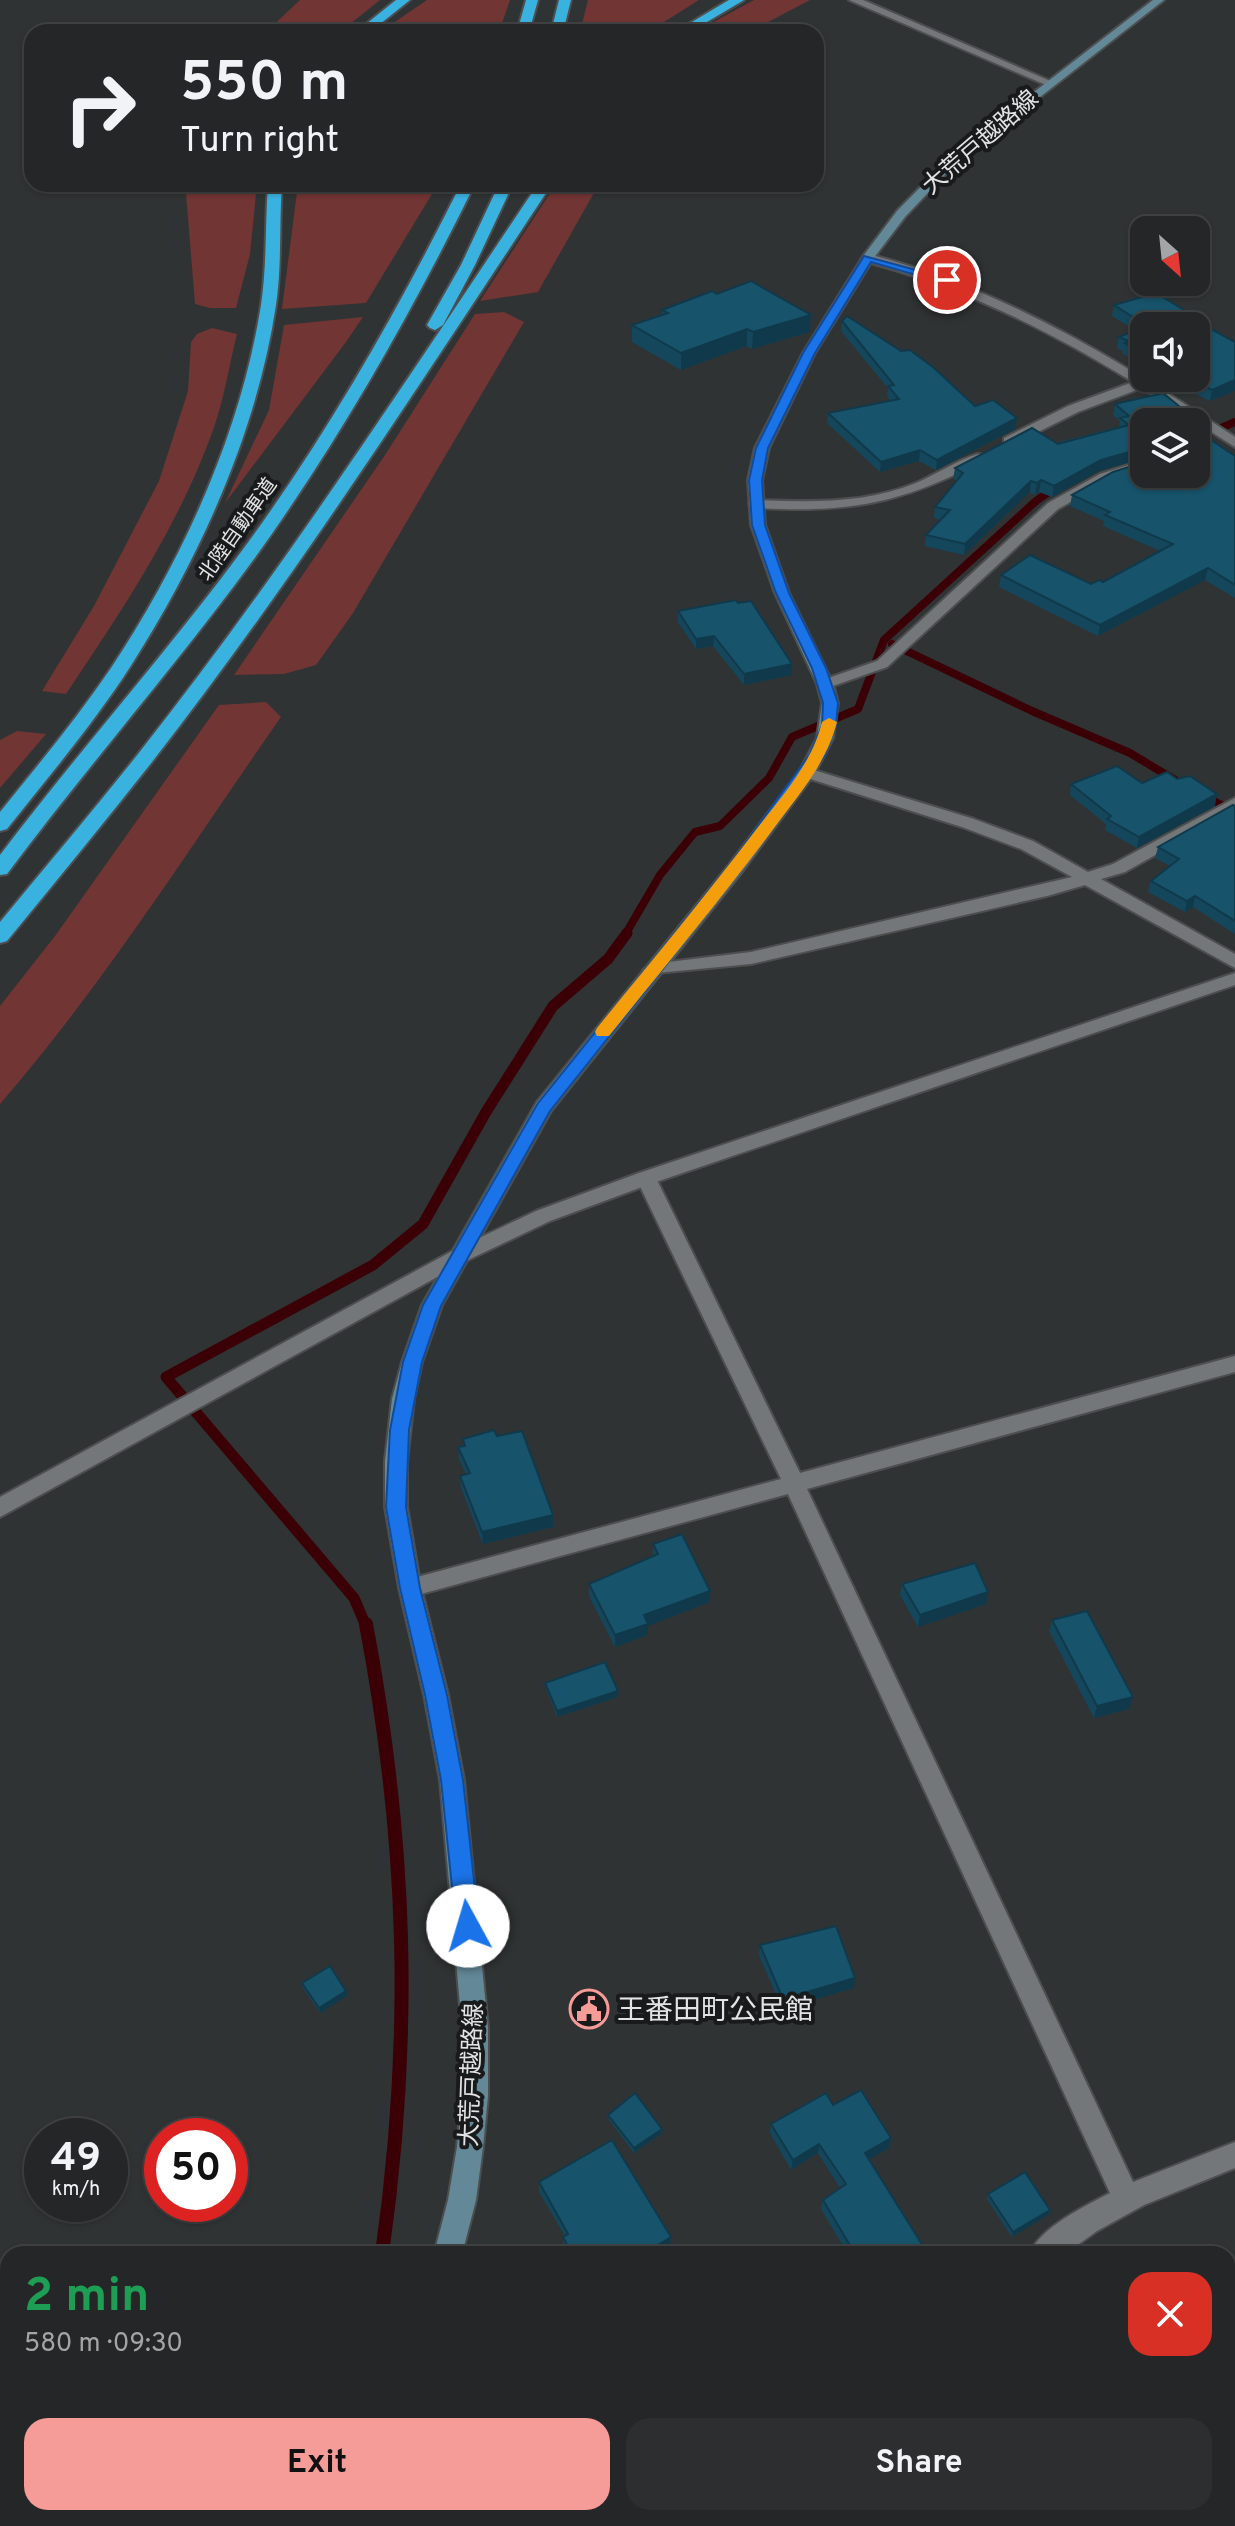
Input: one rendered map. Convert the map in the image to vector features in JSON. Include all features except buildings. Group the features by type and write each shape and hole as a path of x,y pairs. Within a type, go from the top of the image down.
{"highway":[{"path":"372,24 404,0"},
{"path":"525,24 532,0"},
{"path":"559,24 565,0"},
{"path":"695,24 738,0"},
{"name":"北陸自動車道","path":"0,825 121,665 171,578 214,487 242,414 268,305 275,192"},
{"name":"北陸自動車道","path":"0,869 214,601 306,469 429,263 464,192"},
{"path":"0,936 146,757 256,609 395,395 468,265 502,192"},
{"path":"339,485 413,383 540,192"}],"main road":[{"name":"大荒戸越路線","path":"450,2246 462,2200 475,2096 473,1981 452,1780 436,1695 410,1588 396,1507 396,1461 403,1399 412,1362 432,1305 544,1107 735,869 807,773 829,726 830,703 825,684 782,593 758,525 755,480 762,448 817,340 868,258 901,214 953,160 1159,0"}],"street":[{"path":"854,0 1050,83"},
{"path":"868,258 927,273 1014,307 1046,323 1130,377"},
{"path":"756,504 822,508 866,504 890,498 949,474 1073,409 1130,388"},
{"path":"1154,392 1232,438"},
{"path":"1210,444 1232,438"},
{"path":"825,684 882,664 1053,506 1105,477 1130,469"},
{"path":"807,773 968,823 1027,845 1235,962"},
{"path":"652,970 751,958 1047,891 1119,868 1233,804"},
{"path":"0,1508 463,1254 543,1216 646,1178 1235,979"},
{"path":"646,1178 794,1484 1127,2199"},
{"path":"410,1588 1235,1364"},
{"path":"1053,2246 1068,2233 1147,2188 1235,2155"}],"shaded area":[{"path":"300,0 380,0 350,24 274,24"},
{"path":"427,0 510,0 502,24 392,24"},
{"path":"588,0 699,0 661,24 582,24"},
{"path":"754,0 810,0 764,24 710,24"},
{"path":"256,192 250,254 236,308 210,308 195,304 186,193"},
{"path":"297,192 433,192 366,303 282,309"},
{"path":"551,192 594,192 538,292 480,301"},
{"path":"504,312 524,322 353,613 316,665 284,674 234,675 385,455 475,314"},
{"path":"363,317 225,503 269,410 284,325"},
{"path":"212,328 237,334 217,419 184,500 128,599 66,694 42,691 94,606 159,481 188,391 191,342 197,334"},
{"path":"266,702 281,717 111,963 0,1104 0,1006 55,936 219,705"},
{"path":"17,731 46,734 0,788 0,740"}],"waterway":[{"path":"1210,433 1235,422"},
{"path":"625,935 660,875 695,832 720,826 769,778 792,737 858,709 884,640 1036,501 1056,487"},
{"path":"892,644 1032,711 1130,753 1175,780"},
{"path":"1204,796 1235,812"},
{"path":"366,1626 354,1598 166,1377 373,1265 423,1224 486,1112 553,1006 608,959 627,933"},
{"path":"366,1624 390,1783 401,1938 398,2094 383,2246"}],"slow traffic":[{"path":"603,1032 735,869 807,773 818,755 829,722"}],"place":[{"name":"王番田町公民館","path":"589,2009"}],"route":[{"path":"468,1926 452,1780 436,1695 410,1588 396,1507 396,1461 403,1399 412,1362 432,1305 544,1107 735,869 818,755 829,726 830,703 819,668 782,593 758,525 755,480 762,448 809,353 868,258 947,280"}]}
